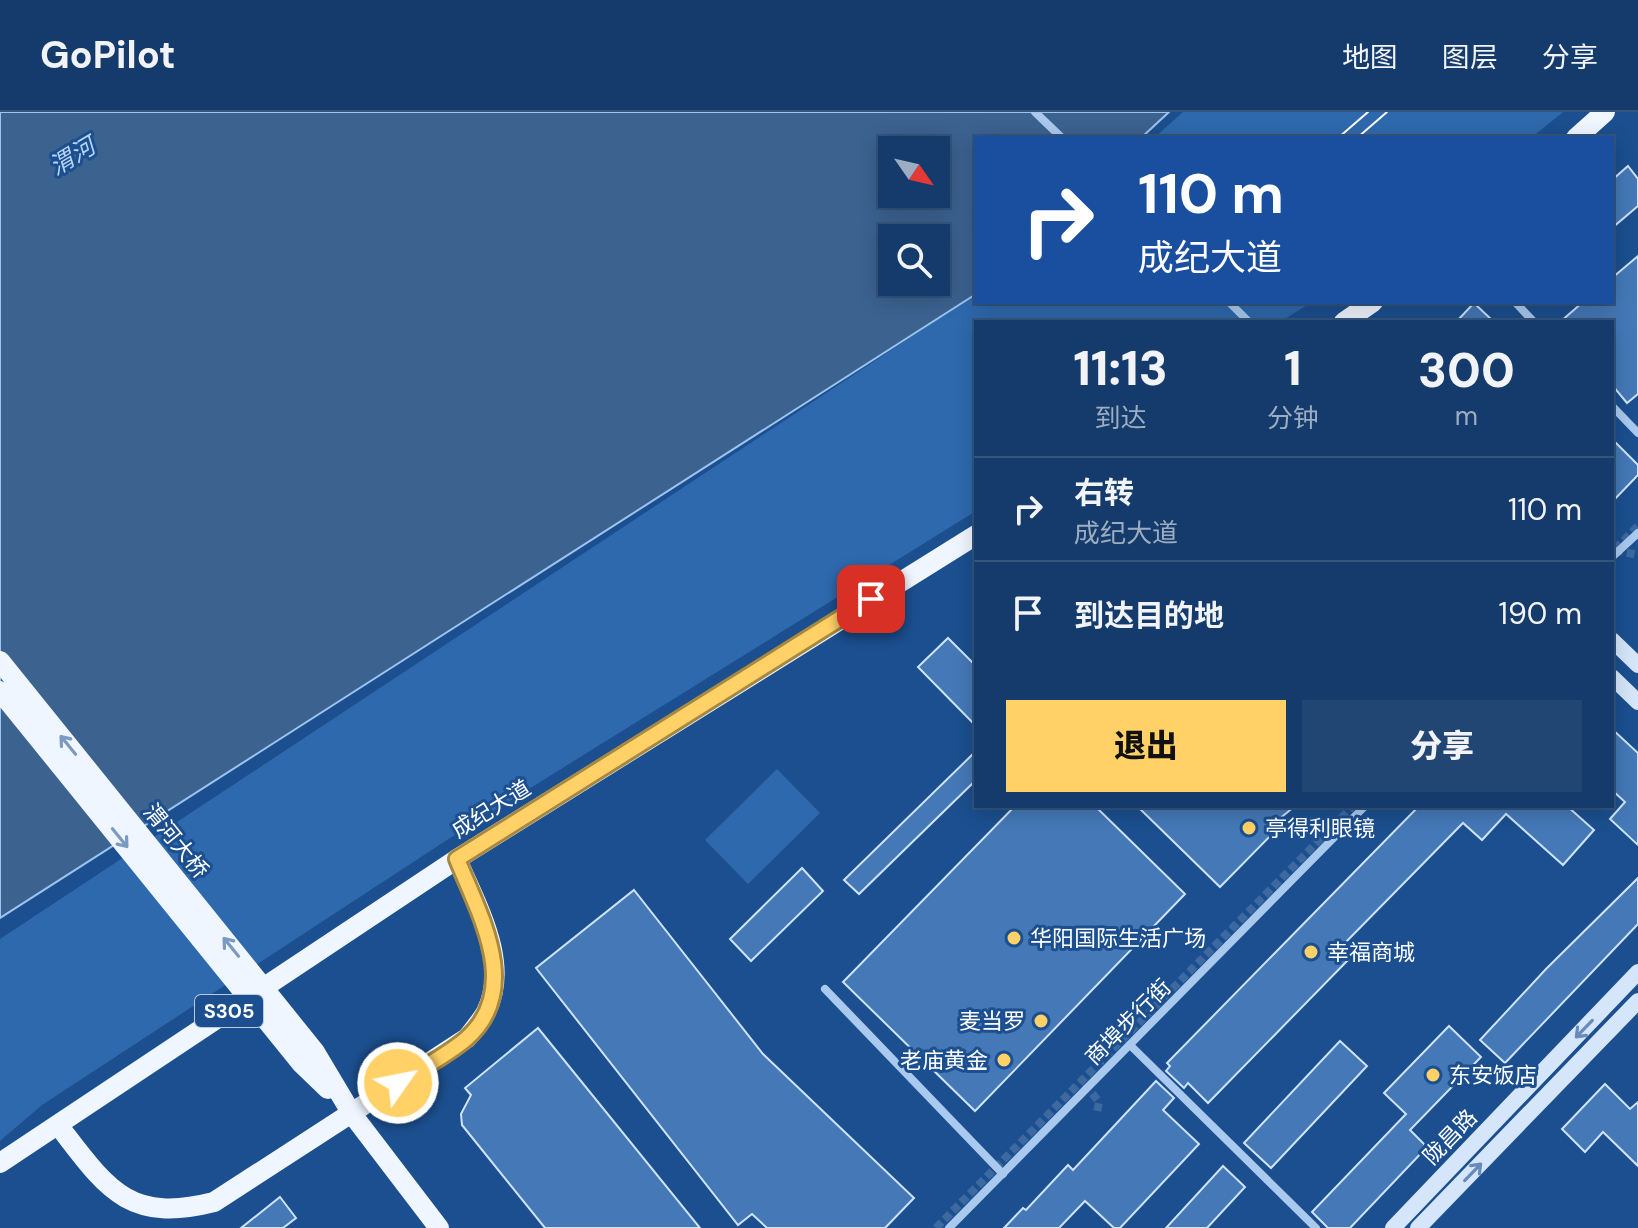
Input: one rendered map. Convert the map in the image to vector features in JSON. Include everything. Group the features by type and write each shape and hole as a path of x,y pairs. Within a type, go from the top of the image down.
{"main road":[{"path":"1578,136 1605,112"},
{"path":"1347,320 1370,304"},
{"name":"成纪大道","path":"0,1163 457,859 974,536"},
{"path":"1614,642 1638,665"},
{"name":"渭河大桥","path":"0,661 308,1057"},
{"path":"1614,679 1638,702"},
{"name":"渭河大桥","path":"0,691 308,1057"},
{"path":"58,1125 103,1183 128,1199 156,1208 185,1209 214,1202 467,1038 486,1012 495,981 493,949 457,859"},
{"name":"陇昌路","path":"1393,1228 1638,972"},
{"name":"陇昌路","path":"1418,1228 1638,1001"},
{"path":"308,1057 439,1228"}],"street":[{"path":"1035,112 1060,136"},
{"path":"1231,304 1247,320"},
{"path":"1517,304 1532,320"},
{"path":"1614,408 1638,433"},
{"path":"1614,555 1638,533"},
{"name":"商埠步行街","path":"949,1228 1363,808"},
{"path":"825,989 1003,1174"},
{"path":"1130,1045 1316,1228"}],"shaded area":[{"path":"1183,112 1563,112 1533,136 1156,136"},
{"path":"974,295 974,304 1309,304 1283,320 974,320 974,512 450,838 42,1105 0,1141 0,939"},
{"path":"777,769 820,813 748,884 705,840"}],"water":[{"name":"渭河","path":"0,112 1169,112 1143,136 974,136 974,295 0,918"}],"building":[{"path":"1628,166 1638,179 1638,206 1614,226 1614,178"},
{"path":"1638,256 1638,394 1627,403 1614,387 1614,320 1562,320 1581,304 1614,304 1614,276"},
{"path":"1475,304 1492,320 1458,320"},
{"path":"1614,441 1638,465 1638,475 1614,500"},
{"path":"948,638 974,664 974,724 918,667"},
{"path":"1614,731 1638,753 1638,845 1610,819 1625,802 1614,792"},
{"path":"974,753 974,782 859,894 844,880"},
{"name":"华阳国际生活广场","path":"1013,808 1097,808 1185,894 975,1111 843,982"},
{"path":"1139,808 1293,808 1278,820 1282,824 1220,887"},
{"name":"幸福商城","path":"1417,808 1569,808 1594,830 1563,865 1506,814 1482,840 1463,823 1341,947 1351,957 1208,1103 1188,1083 1184,1088 1166,1071 1170,1066 1167,1063"},
{"path":"802,868 823,891 751,961 730,939"},
{"path":"1638,878 1638,924 1505,1063 1480,1040"},
{"path":"634,890 763,1054 914,1198 885,1228 767,1228 752,1214 738,1225 536,968"},
{"path":"1449,1026 1481,1057 1410,1130 1427,1147 1350,1228 1328,1228 1312,1212 1406,1114 1384,1093"},
{"path":"538,1028 700,1228 545,1228 462,1125 461,1114 471,1095 465,1088"},
{"path":"1340,1041 1367,1066 1271,1168 1244,1143"},
{"path":"1156,1081 1174,1098 1163,1110 1199,1144 1120,1228 1114,1228 1085,1201 1059,1228 1004,1228 1023,1208 1026,1210 1068,1165 1073,1170"},
{"path":"1605,1084 1630,1109 1638,1102 1638,1166 1603,1132 1585,1152 1562,1129"},
{"path":"1223,1166 1245,1187 1207,1228 1166,1228"},
{"path":"280,1197 296,1218 283,1228 241,1228"}],"tunnel":[{"path":"1615,549 1638,526"},
{"path":"1615,550 1638,555"},
{"path":"936,1228 1351,808"},
{"path":"1085,1084 1099,1102 1097,1112"}],"tram line":[{"path":"1340,136 1368,112"},
{"path":"1359,136 1387,112"}],"place":[{"name":"亭得利眼镜","path":"1249,828"},
{"name":"华阳国际生活广场","path":"1014,938"},
{"name":"幸福商城","path":"1311,952"},
{"name":"麦当罗","path":"1041,1021"},
{"name":"老庙黄金","path":"1004,1060"},
{"name":"东安饭店","path":"1433,1075"}],"route":[{"path":"398,1083 467,1038 486,1012 495,981 493,949 457,859 871,599"}]}
